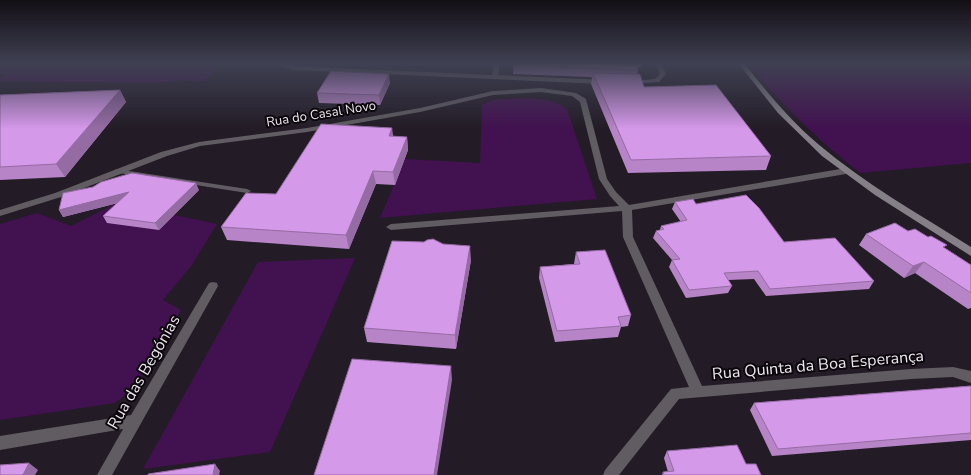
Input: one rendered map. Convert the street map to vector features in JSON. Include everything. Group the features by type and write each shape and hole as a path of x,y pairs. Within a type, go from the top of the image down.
{"street":[{"path":"760,85 804,135 846,171 971,252"},
{"name":"Rua do Casal Novo","path":"0,213 58,195 164,154 199,144 307,130 420,110 493,93 541,90 574,94 583,101 603,179 613,194 627,208"},
{"path":"391,227 627,208 846,171"},
{"name":"Rua Quinta da Boa Esperança","path":"627,208 628,237 698,392 911,374 952,372 971,377"},
{"name":"Rua das Begónias","path":"104,475 213,286"},
{"path":"610,475 676,393 698,392"},
{"path":"0,443 135,421"}],"lane":[{"path":"119,171 247,191"}],"shaded area":[{"path":"767,85 971,85 971,163 860,173 801,122"},
{"path":"526,98 547,100 567,109 597,199 380,218 405,159 480,163 482,105 492,100"},
{"path":"117,203 217,224 192,265 163,300 181,310 135,387 115,403 0,420 0,224 37,213 71,226"},
{"path":"355,258 270,452 143,469 258,262"}],"building":[{"path":"322,85 384,85 379,95 317,93"},
{"path":"598,85 643,85 644,87 716,85 771,156 631,160"},
{"path":"120,90 56,164 0,167 0,95"},
{"path":"321,124 392,128 389,136 407,137 393,172 373,171 346,235 221,227 246,193 276,194"},
{"path":"132,173 196,183 155,223 103,216 129,192 59,210 63,193 93,187 101,182"},
{"path":"746,195 759,208 784,242 835,238 874,281 770,289 758,271 724,273 732,286 689,290 672,260 680,259 656,231 664,229 661,226 687,220 675,202 693,199 696,204"},
{"path":"895,223 908,231 915,229 928,237 931,236 947,245 943,247 971,265 971,293 924,262 913,266 866,234"},
{"path":"433,239 443,244 470,246 455,335 364,328 392,241 424,242"},
{"path":"605,250 631,315 618,317 621,326 557,331 540,267 580,264 576,252"},
{"path":"352,359 451,366 434,475 314,475"},
{"path":"971,386 971,433 778,449 754,403"},
{"path":"737,445 746,464 756,464 761,475 664,475 663,472 674,471 667,451"},
{"path":"29,463 23,475 0,475 0,465"},
{"path":"215,464 213,475 148,475 148,474"}]}
